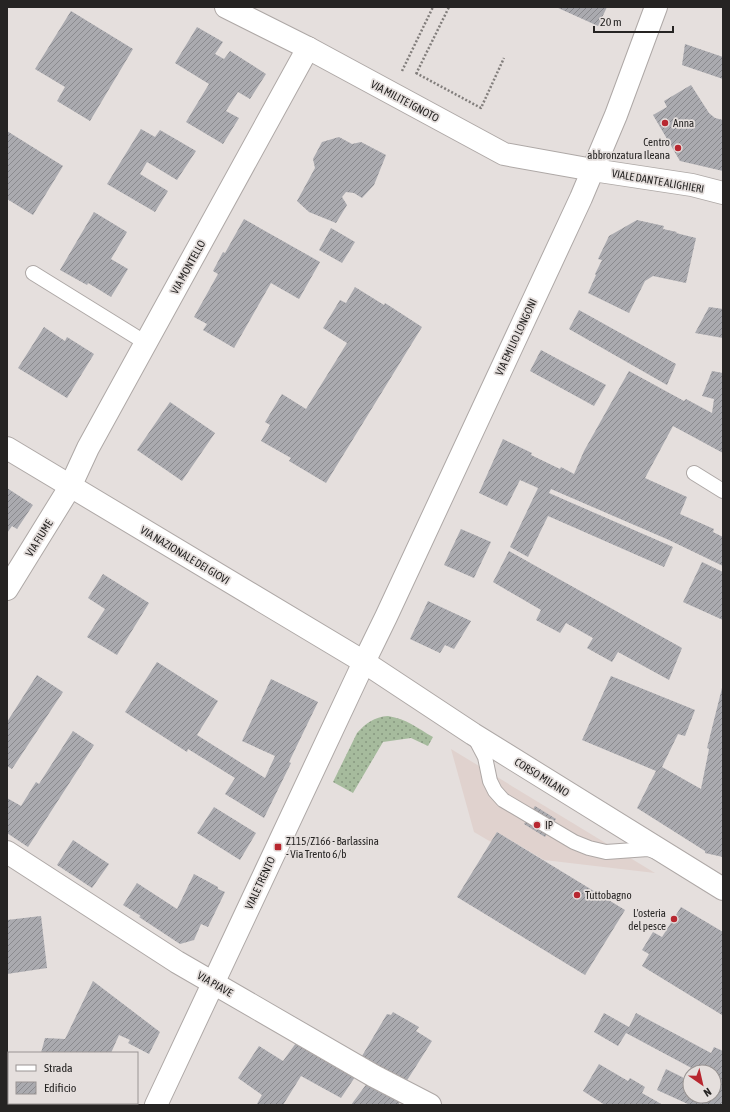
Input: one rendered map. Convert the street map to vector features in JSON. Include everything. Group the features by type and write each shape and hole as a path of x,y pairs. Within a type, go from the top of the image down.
{"street":[{"name":"VIA MILITE IGNOTO","path":"226,7 308,48 504,154 593,170"},
{"name":"VIA EMILIO LONGONI","path":"364,662 390,610 565,233 616,115 656,7"},
{"name":"VIA MONTELLO","path":"70,486 88,448 308,48"},
{"name":"VIALE DANTE ALIGHIERI","path":"593,170 692,185 723,193"},
{"name":"VIA NAZIONALE DEI GIOVI","path":"7,448 364,662"},
{"name":"VIA FIUME","path":"7,589 70,486"},
{"name":"CORSO MILANO","path":"364,662 473,734 723,889"},
{"name":"VIALE TRENTO","path":"156,1105 364,662"},
{"name":"VIA PIAVE","path":"7,852 177,962 424,1104"}],"lane":[{"path":"33,273 146,343"},
{"path":"694,473 723,491"},
{"path":"473,734 485,756 490,781 503,800 574,842 589,848 606,852 648,849 667,855"}],"path":[{"path":"402,71 433,7"},
{"path":"414,78 448,7"},
{"path":"416,73 481,108 504,58"}],"shaded area":[{"path":"451,749 655,873 544,860 497,832 491,842 474,832"}],"green space":[{"path":"388,716 395,717 417,727 433,737 428,746 411,738 383,742 353,793 333,782 357,733 371,721"}],"building":[{"path":"556,7 607,7 598,26"},
{"path":"71,11 133,49 90,121 57,101 65,87 35,69"},
{"path":"197,27 223,42 215,54 224,59 230,51 266,74 250,99 238,92 226,111 239,118 223,144 186,122 209,84 175,63"},
{"path":"685,44 723,57 723,79 682,65"},
{"path":"691,85 709,113 715,118 723,120 723,171 680,161 653,115 667,107 664,101"},
{"path":"141,129 155,137 160,130 196,151 177,180 147,162 140,174 168,191 155,212 107,184"},
{"path":"7,131 63,166 33,215 7,199"},
{"path":"339,137 352,144 361,142 386,155 374,185 362,198 354,193 346,192 342,197 347,205 336,223 309,212 297,201 315,168 313,159 322,142"},
{"path":"94,212 127,232 111,259 128,269 111,297 88,283 87,285 60,270"},
{"path":"244,219 320,262 299,299 271,283 234,348 203,330 207,324 194,317 218,274 213,271"},
{"path":"637,220 664,226 663,229 696,238 686,283 653,276 645,281 629,313 588,293 602,260 598,259 609,236"},
{"path":"331,228 355,242 342,263 319,250"},
{"path":"355,287 384,305 385,303 422,327 326,483 289,461 291,458 261,441 270,425 265,422 282,394 306,409 347,343 323,328 340,300 346,303"},
{"path":"709,307 723,309 723,338 695,333"},
{"path":"579,310 676,364 667,385 569,329"},
{"path":"44,327 65,341 67,337 94,354 67,398 18,368"},
{"path":"541,350 606,385 594,406 530,371"},
{"path":"629,371 684,401 686,399 712,413 714,399 702,396 712,371 723,373 723,453 673,426 645,478 687,497 680,514 714,529 713,532 723,537 723,566 669,540 551,489 549,493 673,547 664,567 548,516 528,557 510,547 538,488 520,480 507,506 479,493 503,439 532,453 531,455 574,474 584,451"},
{"path":"170,402 215,433 182,481 137,450"},
{"path":"7,488 33,505 17,529 12,526 7,533"},
{"path":"461,529 491,542 474,578 444,565"},
{"path":"509,551 682,648 669,680 618,652 612,662 587,648 593,638 566,623 560,633 536,620 541,610 493,582"},
{"path":"702,562 723,572 723,620 683,602"},
{"path":"103,574 149,603 117,655 87,637 105,609 88,598"},
{"path":"428,601 471,621 454,649 445,645 440,653 410,639"},
{"path":"157,662 218,701 197,735 265,778 275,756 242,741 271,679 318,702 289,762 291,763 264,818 225,794 235,778 188,749 187,752 125,712"},
{"path":"37,675 63,692 12,769 7,766 7,722"},
{"path":"611,676 695,710 685,736 678,734 662,767 701,789 709,749 707,748 723,684 723,857 705,853 705,851 637,808 656,771 582,740"},
{"path":"73,731 94,745 28,847 7,833 7,798 21,806 36,782 39,784"},
{"path":"535,806 556,819 545,837 524,824"},
{"path":"214,807 256,833 240,860 197,833"},
{"path":"497,832 625,910 585,975 457,897"},
{"path":"73,840 109,864 92,888 57,865"},
{"path":"194,874 225,892 208,927 201,924 194,940 180,944 123,905 137,883 177,909"},
{"path":"681,907 723,932 722,1015 642,966 649,954 642,950 653,932 662,937"},
{"path":"41,916 47,968 7,974 7,920"},
{"path":"93,981 160,1032 149,1054 128,1043 130,1040 119,1035 111,1052 41,1052 45,1038 65,1039"},
{"path":"393,1012 419,1027 416,1031 432,1041 406,1082 362,1056 387,1014 391,1015"},
{"path":"604,1013 629,1027 636,1013 711,1053 714,1047 723,1051 723,1105 688,1104 722,1104 722,1064 684,1064 626,1033 618,1046 594,1032"},
{"path":"296,1043 355,1077 341,1098 301,1076 283,1105 257,1104 262,1095 238,1078 259,1046 283,1061"},
{"path":"599,1064 628,1081 630,1078 645,1087 642,1093 663,1105 605,1105 583,1091"},
{"path":"666,1069 682,1077 682,1101 657,1090"},
{"path":"368,1082 401,1100 398,1105 351,1105"}],"place":[{"name":"Anna","path":"665,123"},
{"name":"Centro abbronzatura Ileana","path":"678,148"},
{"name":"IP","path":"537,825"},
{"name":"Z115/Z166 - Barlassina - Via Trento 6/b","path":"278,847"},
{"name":"Tuttobagno","path":"577,895"},
{"name":"L'osteria del pesce","path":"674,919"}]}
